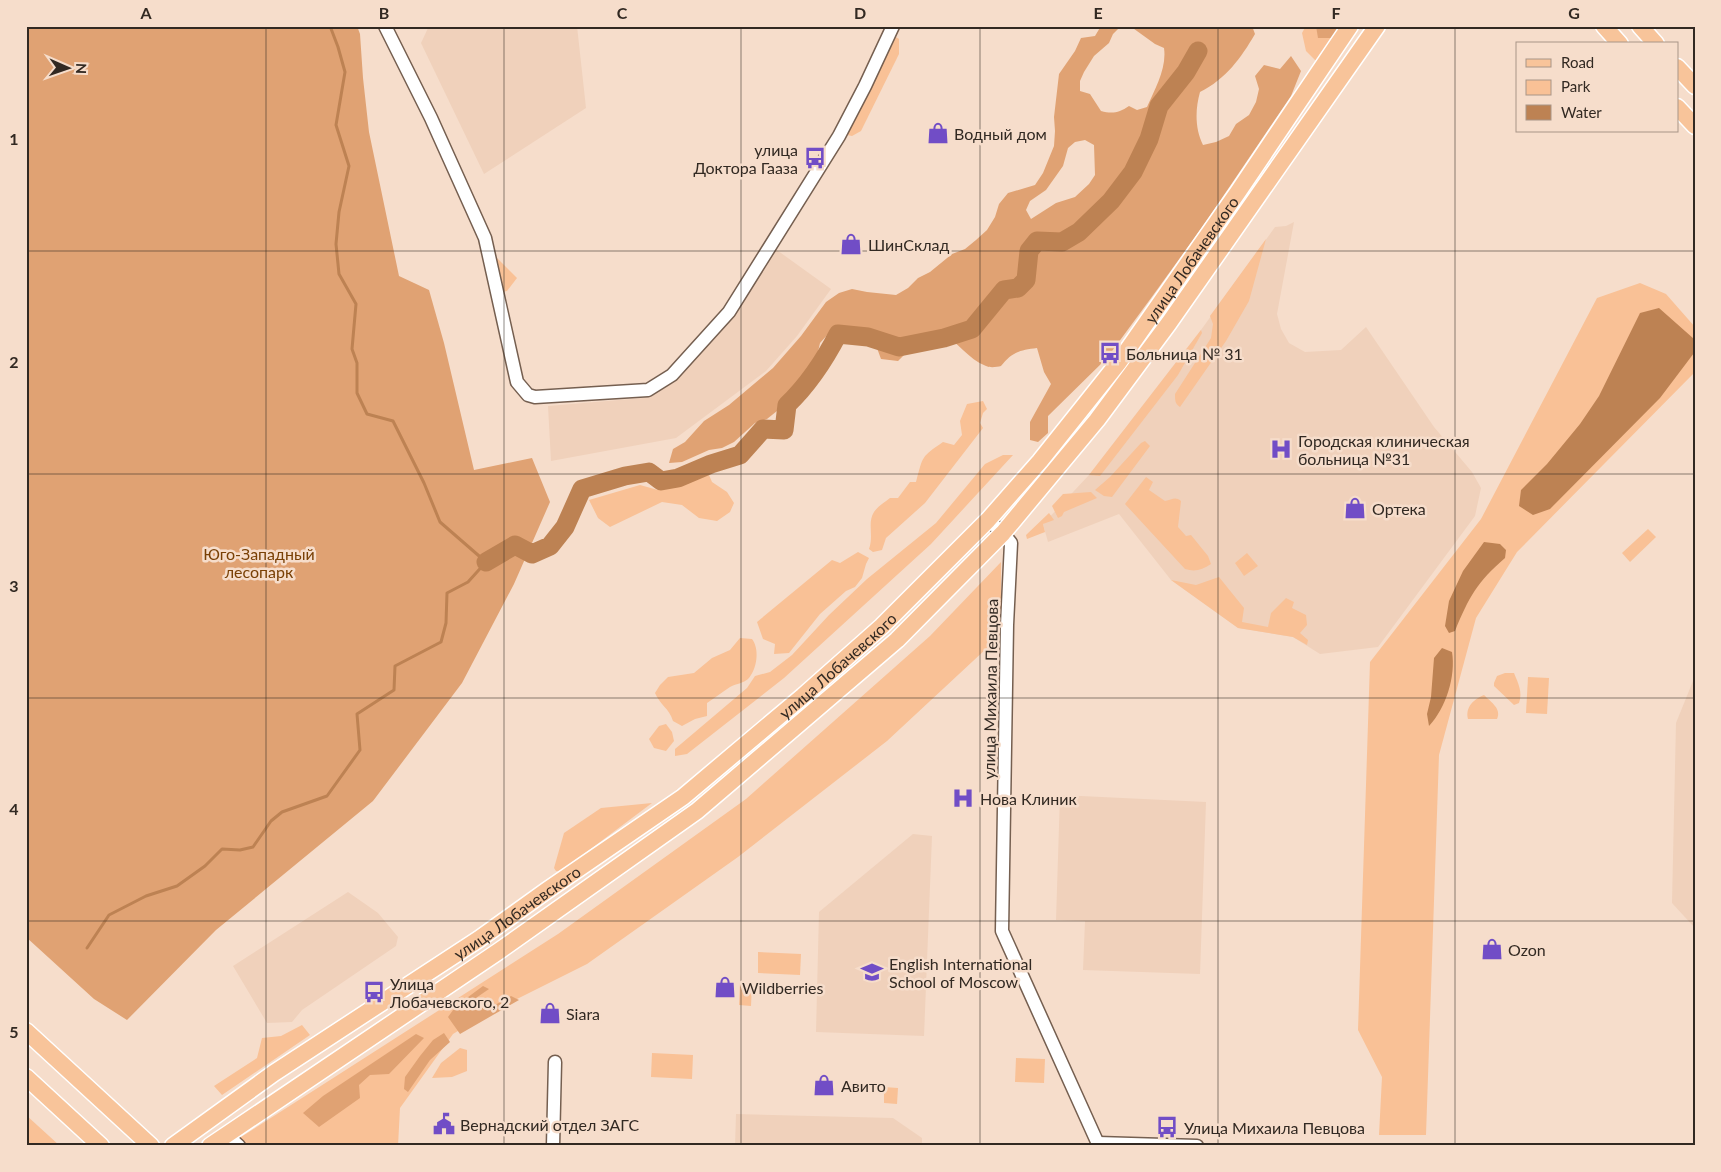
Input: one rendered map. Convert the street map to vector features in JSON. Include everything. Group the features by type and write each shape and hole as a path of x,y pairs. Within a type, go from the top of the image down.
{"main road":[{"name":"улица Лобачевского","path":"173,1146 282,1068 480,939 682,797 803,696 882,626 988,520 1040,461 1119,362 1350,26"},
{"name":"улица Лобачевского","path":"210,1146 233,1141 697,812 897,640 1003,533 1097,420 1158,338 1377,26"},
{"path":"1604,26 1618,42"},
{"path":"1640,26 1654,42"},
{"path":"1678,68 1695,86"},
{"path":"1678,108 1695,126"},
{"path":"26,1031 150,1146"},
{"path":"26,1077 101,1146"}],"street":[{"path":"385,26 431,118 485,238 517,382 528,395 535,396 648,390 672,375 729,312 839,136 866,86 893,26"},
{"name":"улица Михаила Певцова","path":"988,520 1011,543 1007,625 1002,931 1098,1145"},
{"path":"553,1146 555,1062"},
{"path":"1098,1145 1197,1146"}],"shaded area":[{"path":"429,26 577,26 586,108 484,174 421,43"},
{"name":"Городская клиническая больница №31","path":"1294,222 1277,314 1281,329 1289,343 1305,352 1341,350 1366,327 1434,427 1472,472 1481,488 1475,516 1378,647 1320,654 1293,637 1238,628 1171,580 1119,514 1048,542 1043,524 1089,475 1201,330 1275,227 1286,226"},
{"path":"774,248 831,289 797,336 766,371 676,438 551,461 548,406 643,398 674,378 727,325"},
{"path":"1695,676 1695,928 1672,903 1676,723"},
{"path":"1060,795 1206,802 1200,974 1083,970 1085,921 1056,920"},
{"name":"English International School of Moscow","path":"913,834 932,836 924,1036 816,1032 819,912"},
{"path":"348,892 378,913 398,937 396,946 302,1010 292,1022 267,1023 233,966"},
{"path":"736,1114 893,1118 922,1138 922,1146 735,1146"}],"green space":[{"name":"Юго-Западный лесопарк","path":"26,26 357,26 360,34 369,132 399,276 429,290 444,343 474,470 532,458 550,502 514,584 462,683 373,801 216,930 127,1020 94,999 26,937"},
{"path":"1101,26 1130,26 1252,26 1255,34 1232,67 1218,81 1200,92 1197,119 1198,132 1203,145 1229,136 1236,124 1249,115 1256,102 1259,89 1255,76 1264,65 1280,69 1291,56 1301,71 1291,96 1203,226 1154,294 1107,358 1048,416 1048,433 1038,442 1030,440 1030,422 1051,384 1044,372 1037,348 1017,353 1001,366 989,367 974,359 942,333 914,338 907,352 898,361 881,359 870,329 829,333 820,343 817,356 787,400 777,411 767,419 755,423 734,442 722,448 709,450 682,462 669,463 673,449 685,442 704,421 729,405 773,368 801,336 826,302 839,293 852,289 896,295 908,288 918,278 930,272 952,254 965,249 987,230 995,217 999,204 1008,193 1035,185 1043,173 1054,146 1054,117 1059,74 1075,51 1081,38 1095,36","holes":["1130,26 1155,44 1164,48 1164,63 1160,78 1147,107 1137,110 1129,106 1115,112 1101,111 1090,94 1080,91 1080,81 1084,72 1094,56 1109,43 1113,34 1120,27","1085,140 1094,145 1095,175 1089,184 1075,197 1056,203 1031,219 1026,210 1030,201 1046,190 1063,166 1068,148 1075,142"]},
{"path":"1306,26 1343,26 1323,59 1316,61 1306,51 1302,33"},
{"path":"1316,26 1340,26 1332,38 1318,38"},
{"path":"896,37 899,39 899,54 861,131 852,136 847,135"},
{"path":"1266,239 1249,301 1226,341 1180,407 1177,405 1175,394 1211,338 1213,324 1210,316"},
{"path":"495,256 517,278 507,291 502,292"},
{"path":"1640,283 1666,294 1695,327 1694,373 1517,552 1476,618 1439,755 1426,1135 1379,1135 1382,1077 1358,1030 1370,662 1481,519 1597,298"},
{"path":"1201,330 1202,333 1178,375 1100,476 1089,475"},
{"path":"983,401 987,409 983,413 980,423 983,428 925,503 886,538 882,550 873,552 869,549 871,520 874,512 890,498 898,498 910,482 916,482 922,462 930,451 943,442 954,445 962,435 960,421 967,404"},
{"path":"1145,441 1150,446 1112,497 1104,496 1095,490 1110,477 1141,443"},
{"path":"1003,455 1013,455 931,544 784,678 687,754 675,756 675,749 747,688 755,676 770,672 792,655 829,615 867,579 936,523 985,464"},
{"path":"709,475 712,482 727,492 734,503 730,512 717,521 699,518 682,505 662,502 610,527 598,518 589,500 640,485 658,490"},
{"path":"1146,477 1153,482 1149,490 1165,501 1175,499 1181,501 1178,527 1186,536 1191,535 1208,556 1211,564 1198,570 1185,569 1125,504"},
{"path":"1091,492 1097,498 1064,512 1058,518 1052,506 1063,494"},
{"path":"1049,513 1054,520 1043,524 1045,532 1027,539 1026,535"},
{"path":"1648,529 1656,537 1630,562 1622,553"},
{"path":"858,552 869,558 862,578 855,587 846,591 820,614 789,653 774,654 775,644 763,639 757,622 832,560 840,563"},
{"path":"1247,553 1258,566 1244,576 1235,563"},
{"path":"1001,562 1001,635 887,741 738,857 587,964 479,1018 453,1034 400,1108 398,1146 227,1146 558,934 746,799 930,636"},
{"path":"1219,577 1244,608 1242,622 1268,627 1271,613 1286,598 1294,602 1292,608 1306,615 1307,625 1300,633 1308,640 1307,645 1293,637 1238,628 1171,580 1196,585"},
{"path":"740,638 752,639 756,648 757,654 754,670 748,679 730,687 707,703 707,716 695,719 682,726 673,721 655,693 660,685 668,677 694,673 712,658 730,650"},
{"path":"1505,673 1514,673 1520,688 1519,703 1514,705 1494,686 1497,676"},
{"path":"1528,677 1549,678 1547,714 1526,713"},
{"path":"1484,695 1497,709 1497,719 1468,719 1467,715 1471,704"},
{"path":"666,724 672,732 674,741 666,751 654,748 649,739 659,726"},
{"path":"652,803 560,872 556,871 554,868 564,833 601,808"},
{"path":"758,952 801,954 800,975 758,973"},
{"path":"740,983 752,983 751,1006 739,1005"},
{"path":"483,986 489,989 473,1000 477,1007 488,1009 511,996 519,1000 460,1034 448,1017 456,1006"},
{"path":"302,1025 310,1035 222,1095 214,1086 257,1058 262,1038 281,1036"},
{"path":"444,1033 450,1042 430,1060 408,1092 404,1089 405,1077 433,1040"},
{"path":"416,1034 424,1038 389,1074 370,1075 359,1085 360,1098 319,1127 303,1113 323,1096"},
{"path":"460,1048 467,1050 467,1071 452,1077 432,1078 441,1063"},
{"path":"652,1053 693,1055 692,1079 651,1077"},
{"path":"1016,1058 1045,1059 1044,1083 1015,1082"},
{"path":"884,1087 898,1088 897,1104 884,1103"},
{"path":"26,1115 60,1146 26,1146"}],"water":[{"path":"1659,308 1694,339 1694,353 1660,398 1550,509 1533,515 1519,506 1521,490 1547,464 1580,424 1599,396 1640,313"},
{"path":"1484,542 1500,544 1506,550 1505,558 1487,575 1475,591 1455,631 1449,633 1445,626 1449,601 1463,571"},
{"path":"1442,648 1452,652 1451,681 1445,701 1429,726 1427,714 1431,697 1434,658"}],"waterway":[{"path":"87,948 109,915 146,896 177,886 205,866 222,849 240,850 253,847 271,821 282,812 327,796 360,750 357,714 394,690 395,666 441,642 446,623 447,593 468,582 486,562 440,522 424,483 393,421 367,414 357,393 357,363 352,349 356,304 339,274 336,244 339,212 349,166 336,125 345,72 330,26"},
{"path":"486,562 515,545 532,554 550,546 565,527 582,489 625,476 649,472 661,481 678,478 711,464 740,455 763,429 784,430 787,405 816,372 838,334 868,337 899,347 944,338 972,329 1004,290 1018,288 1026,280 1029,251 1037,241 1062,242 1079,232 1111,201 1133,172 1149,139 1159,106 1186,72 1198,51"}],"place":[{"name":"Водный дом","path":"938,133"},
{"name":"улица Доктора Гааза","path":"815,158"},
{"name":"ШинСклад","path":"851,244"},
{"name":"Больница № 31","path":"1110,353"},
{"name":"Городская клиническая больница №31","path":"1281,449"},
{"name":"Ортека","path":"1355,508"},
{"name":"Нова Клиник","path":"963,798"},
{"name":"Ozon","path":"1492,949"},
{"name":"English International School of Moscow","path":"872,972"},
{"name":"Wildberries","path":"725,987"},
{"name":"Улица Лобачевского, 2","path":"374,992"},
{"name":"Siara","path":"550,1013"},
{"name":"Авито","path":"824,1085"},
{"name":"Вернадский отдел ЗАГС","path":"444,1124"},
{"name":"Улица Михаила Певцова","path":"1167,1127"}]}
